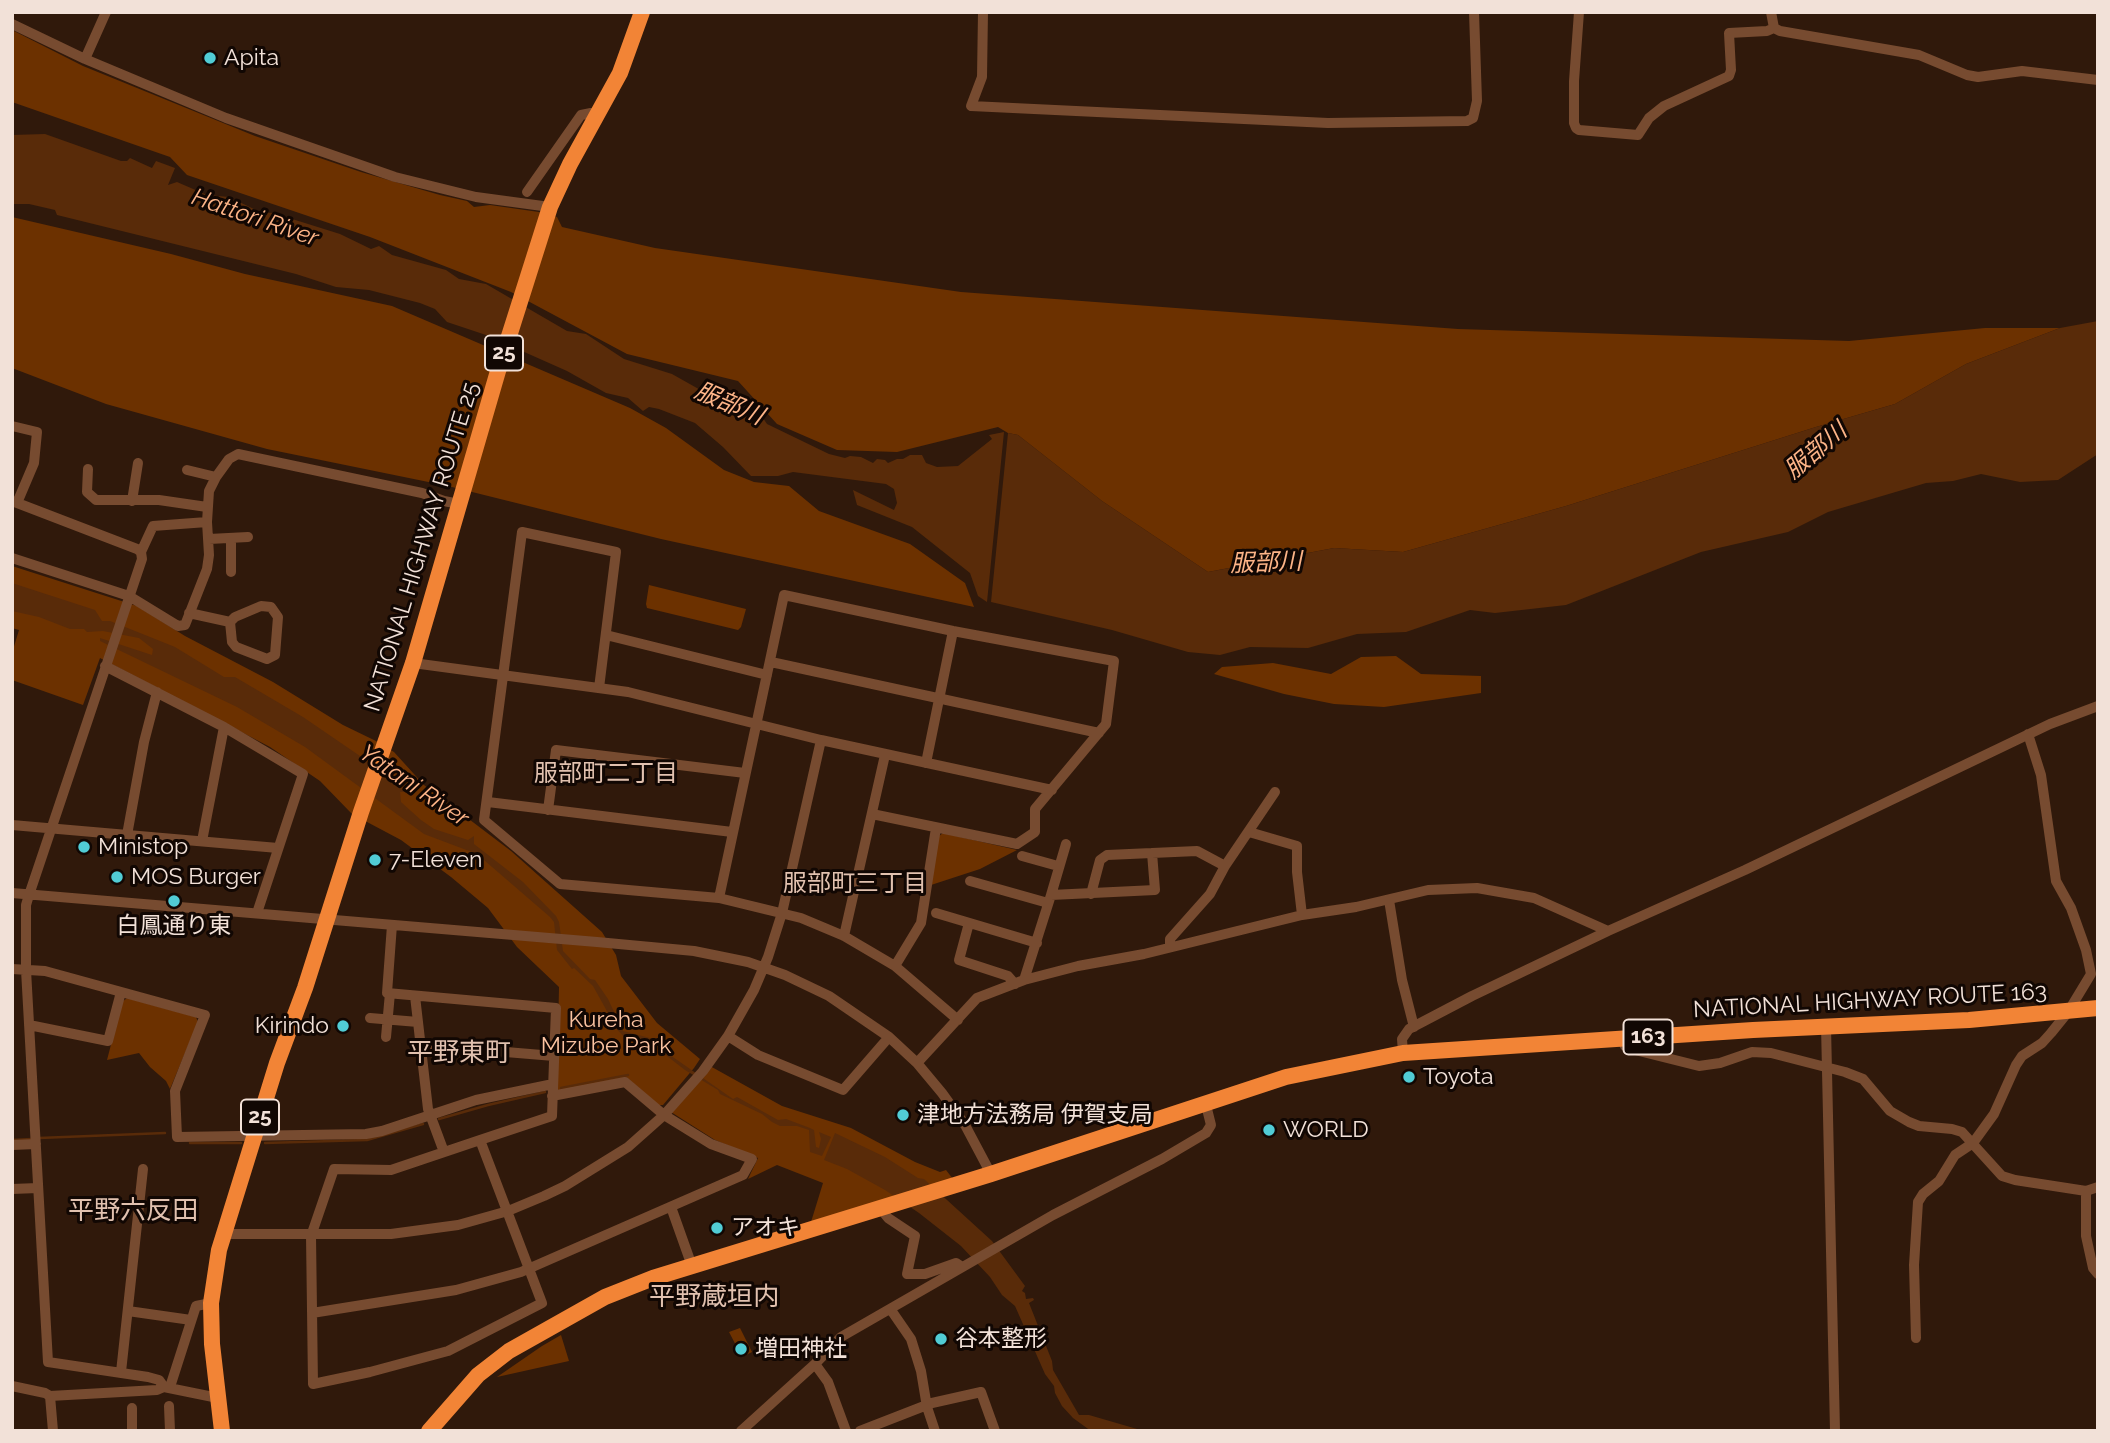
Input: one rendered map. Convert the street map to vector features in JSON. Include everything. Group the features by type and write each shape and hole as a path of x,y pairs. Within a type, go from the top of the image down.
{"highway":[{"name":"NATIONAL HIGHWAY ROUTE 25","path":"222,1431 212,1344 211,1303 219,1250 361,812 413,663 498,371 550,207 620,72 642,12"},
{"name":"NATIONAL HIGHWAY ROUTE 163","path":"429,1431 478,1375 509,1351 605,1297 653,1278 991,1174 1286,1077 1403,1053 1826,1026 1969,1020 2098,1008"}],"street":[{"path":"85,59 106,12"},
{"path":"983,12 982,77 971,106 1328,123 1467,121 1473,118 1478,101 1474,12"},
{"path":"1579,12 1574,81 1575,126 1579,130 1639,135 1649,118 1664,106 1729,76 1729,33 1767,31 1774,28 1919,55 1978,77 2022,71 2098,80"},
{"path":"1771,12 1774,28"},
{"path":"12,24 85,59 226,118 395,177 476,197 550,207"},
{"path":"527,192 582,115 598,115"},
{"path":"12,426 37,432 34,463 15,502 141,552"},
{"path":"12,558 129,596 178,626 185,625 206,569 209,491 229,459 238,454 422,493 444,502 460,502"},
{"path":"132,500 138,463"},
{"path":"88,469 87,492 96,500 159,500 207,508"},
{"path":"187,470 216,477"},
{"path":"167,1387 159,1380 121,1372 48,1362 26,970 26,905 142,559 141,552 153,526 207,522"},
{"path":"599,688 616,552 522,532 484,820 560,884 719,898 801,918 844,936 895,966 958,1020"},
{"path":"209,539 248,537"},
{"path":"231,538 231,572"},
{"path":"719,898 784,595 953,631 1114,661 1106,724 1035,809 1035,832 1017,844 872,814"},
{"path":"261,606 271,607 278,617 275,655 267,659 236,647 232,642 230,622 235,617 261,606"},
{"path":"189,613 230,622"},
{"path":"926,763 953,631"},
{"path":"606,635 767,675"},
{"path":"771,662 1100,733"},
{"path":"413,663 628,692 885,755 1052,790"},
{"path":"105,666 224,727 303,774 257,914"},
{"path":"127,835 144,742 157,692"},
{"path":"1403,1053 1404,1033 1472,996 1745,870 2028,734 2098,706"},
{"path":"202,841 224,727"},
{"path":"1916,1338 1914,1265 1918,1202 1938,1181 1955,1155 1973,1143 1994,1114 2022,1056 2042,1043 2068,1012 2091,974 2086,950 2071,908 2056,881 2041,775 2028,734"},
{"path":"225,1234 311,1236 413,1233 466,1223 508,1211 565,1186 615,1155 667,1112 703,1071 728,1036 764,967 782,913 821,740"},
{"path":"548,810 556,750 745,773"},
{"path":"844,936 885,755"},
{"path":"1170,947 1170,939 1210,894 1225,866 1275,793"},
{"path":"488,802 732,832"},
{"path":"12,825 278,848"},
{"path":"895,966 921,923 936,828"},
{"path":"1249,832 1297,846 1302,915"},
{"path":"1019,982 1037,943 1066,844"},
{"path":"1091,894 1100,860 1107,855 1197,851 1225,866"},
{"path":"970,881 1049,899 1155,890 1152,853"},
{"path":"1022,856 1058,866"},
{"path":"917,1063 977,998 1019,982 1302,915 1389,900 1428,890 1477,888 1534,898 1608,931"},
{"path":"12,894 694,951 764,967 829,996 889,1037 917,1063 965,1125 991,1174"},
{"path":"1389,900 1402,980 1414,1027"},
{"path":"936,913 1037,943"},
{"path":"969,923 958,960 1019,982"},
{"path":"393,925 387,993 556,1008 552,1116 480,1140 444,1152 391,1170 334,1169 311,1236 313,1384 448,1351 542,1303 480,1140"},
{"path":"12,969 45,971 205,1015 175,1091 177,1137 366,1134 476,1100 553,1084"},
{"path":"29,1025 108,1041 121,992"},
{"path":"386,1037 390,993"},
{"path":"415,996 430,1116 444,1152"},
{"path":"370,1018 418,1022"},
{"path":"1826,1026 1835,1431"},
{"path":"728,1036 758,1055 843,1090 889,1037"},
{"path":"1621,1038 1625,1046 1631,1049 1699,1066 1720,1063 1752,1052 1771,1053 1828,1067 1863,1079 1890,1111 1909,1122 1962,1132 2002,1176 2086,1191 2098,1187"},
{"path":"421,1045 554,1056"},
{"path":"312,1313 456,1290 529,1268 743,1175 752,1159 710,1144 625,1082 552,1097"},
{"path":"741,1431 841,1337 1001,1244 1206,1133 1211,1125 1206,1105"},
{"path":"12,1145 36,1140"},
{"path":"121,1372 143,1169"},
{"path":"12,1189 38,1188"},
{"path":"2086,1191 2086,1236 2093,1268 2098,1274"},
{"path":"671,1206 692,1266"},
{"path":"882,1208 888,1218 915,1236 907,1274 925,1274 956,1263 965,1266"},
{"path":"167,1387 196,1306 211,1303"},
{"path":"891,1310 911,1339 935,1431"},
{"path":"128,1311 191,1320"},
{"path":"815,1364 828,1382 846,1431"},
{"path":"12,1386 50,1396 157,1390 167,1387 218,1398"},
{"path":"860,1431 932,1403 981,1392 995,1431"},
{"path":"50,1396 52,1431"},
{"path":"169,1406 170,1431"},
{"path":"132,1408 132,1431"}],"green space":[{"path":"12,30 83,66 255,136 361,172 467,201 474,207 490,205 539,212 557,217 562,227 655,248 961,292 1458,329 1849,341 1985,328 2060,328 1966,364 1895,404 1566,506 1403,552 1334,548 1208,572 1102,501 1018,435 998,427 897,452 837,450 777,424 738,381 627,354 511,292 370,237 187,175 170,157 12,102"},
{"path":"12,217 245,274 392,306 630,408 666,428 724,470 754,482 789,486 819,511 910,544 965,583 974,607 661,539 448,486 267,449 106,404 12,368"},
{"name":"Kureha Mizube Park","path":"12,566 137,606 185,636 273,682 343,725 394,752 424,785 511,851 602,932 616,955 621,976 657,1023 700,1059 694,1068 663,1105 658,1105 626,1077 559,1091 559,987 517,947 488,908 401,840 352,814 320,781 270,747 100,658 83,705 12,680 12,653 19,630 12,628"},
{"path":"649,585 746,609 741,627 738,630 647,608"},
{"path":"1396,656 1421,674 1481,676 1481,693 1384,707 1334,704 1284,694 1214,674 1222,667 1273,663 1331,674 1361,657"},
{"path":"943,833 1017,850 980,869 931,885 939,836"},
{"path":"127,998 196,1017 198,1022 170,1089 166,1081 139,1053 107,1060 122,1002"},
{"path":"710,1066 782,1106 851,1128 915,1162 940,1172 946,1170 953,1179 811,1222 823,1183 777,1165 748,1179 758,1158 715,1140 671,1112"},
{"path":"740,1328 752,1352 742,1357 729,1332"},
{"path":"561,1335 569,1361 497,1377 542,1346"}],"water":[{"path":"45,134 121,161 130,158 152,168 156,161 175,168 168,185 177,182 207,195 229,197 260,212 273,213 340,234 371,249 379,246 392,255 446,270 459,279 486,284 567,331 586,334 624,359 672,374 720,401 729,402 763,418 767,424 829,454 845,458 861,457 873,463 877,459 888,463 910,455 922,455 926,463 937,467 958,466 992,439 989,435 1004,432 987,602 978,596 970,573 912,527 857,505 853,490 894,510 897,503 894,489 886,484 793,472 778,476 751,476 695,423 659,409 649,407 643,411 628,398 606,393 567,371 486,335 447,322 435,309 420,303 369,290 336,287 296,274 57,215 55,210 29,204 12,204 12,135"},
{"name":"服部川","path":"2098,321 2098,454 2058,480 2020,482 1981,474 1953,481 1926,483 1828,512 1788,532 1701,552 1566,605 1495,613 1470,610 1406,632 1357,634 1308,648 1250,647 1220,655 1188,652 1112,630 991,602 1008,433 1018,435 1102,501 1208,572 1334,548 1403,552 1566,506 1895,404 1966,364 2060,328"},
{"path":"12,583 95,610 102,621 110,621 175,647 224,677 235,677 303,717 360,756 406,792 400,792 401,802 434,829 468,840 474,836 474,844 523,882 556,916 563,951 590,979 595,980 608,999 623,1031 650,1038 733,1099 737,1097 778,1120 786,1119 814,1130 816,1147 819,1148 821,1139 819,1132 831,1137 822,1156 810,1152 809,1130 797,1126 780,1126 762,1114 720,1094 645,1039 627,1040 611,1023 593,986 572,969 557,950 554,922 550,917 477,854 424,834 305,747 237,707 100,641 100,638 152,655 153,649 139,638 103,631 70,629 39,617 12,611"},
{"path":"835,1133 924,1179 992,1241 1025,1286 1022,1291 1026,1299 1034,1300 1029,1303 1053,1370 1079,1415 1089,1415 1144,1431 1091,1431 1073,1418 1062,1406 1054,1386 1045,1374 1015,1306 1002,1295 990,1277 961,1246 919,1213 885,1190 824,1160"}],"waterway":[{"path":"561,1088 628,1075"},
{"path":"439,1119 545,1092"},
{"path":"265,1143 367,1140 423,1124"},
{"path":"39,1138 165,1133"},
{"path":"12,1140 32,1139"},
{"path":"190,1143 241,1143"}],"place":[{"name":"Apita","path":"210,58"},
{"name":"Ministop","path":"84,847"},
{"name":"7-Eleven","path":"375,860"},
{"name":"MOS Burger","path":"117,877"},
{"name":"白鳳通り東","path":"174,901"},
{"name":"Kirindo","path":"343,1026"},
{"name":"Toyota","path":"1409,1077"},
{"name":"津地方法務局 伊賀支局","path":"903,1115"},
{"name":"WORLD","path":"1269,1130"},
{"name":"アオキ","path":"717,1228"},
{"name":"谷本整形","path":"941,1339"},
{"name":"増田神社","path":"741,1349"}],"district":[{"name":"服部町二丁目","path":"606,774"},
{"name":"服部町三丁目","path":"855,884"},
{"name":"平野東町","path":"459,1053"},
{"name":"平野六反田","path":"133,1211"},
{"name":"平野蔵垣内","path":"714,1297"}],"water label":[{"name":"Hattori River","path":"255,218"},
{"name":"Yatani River","path":"414,786"}]}
